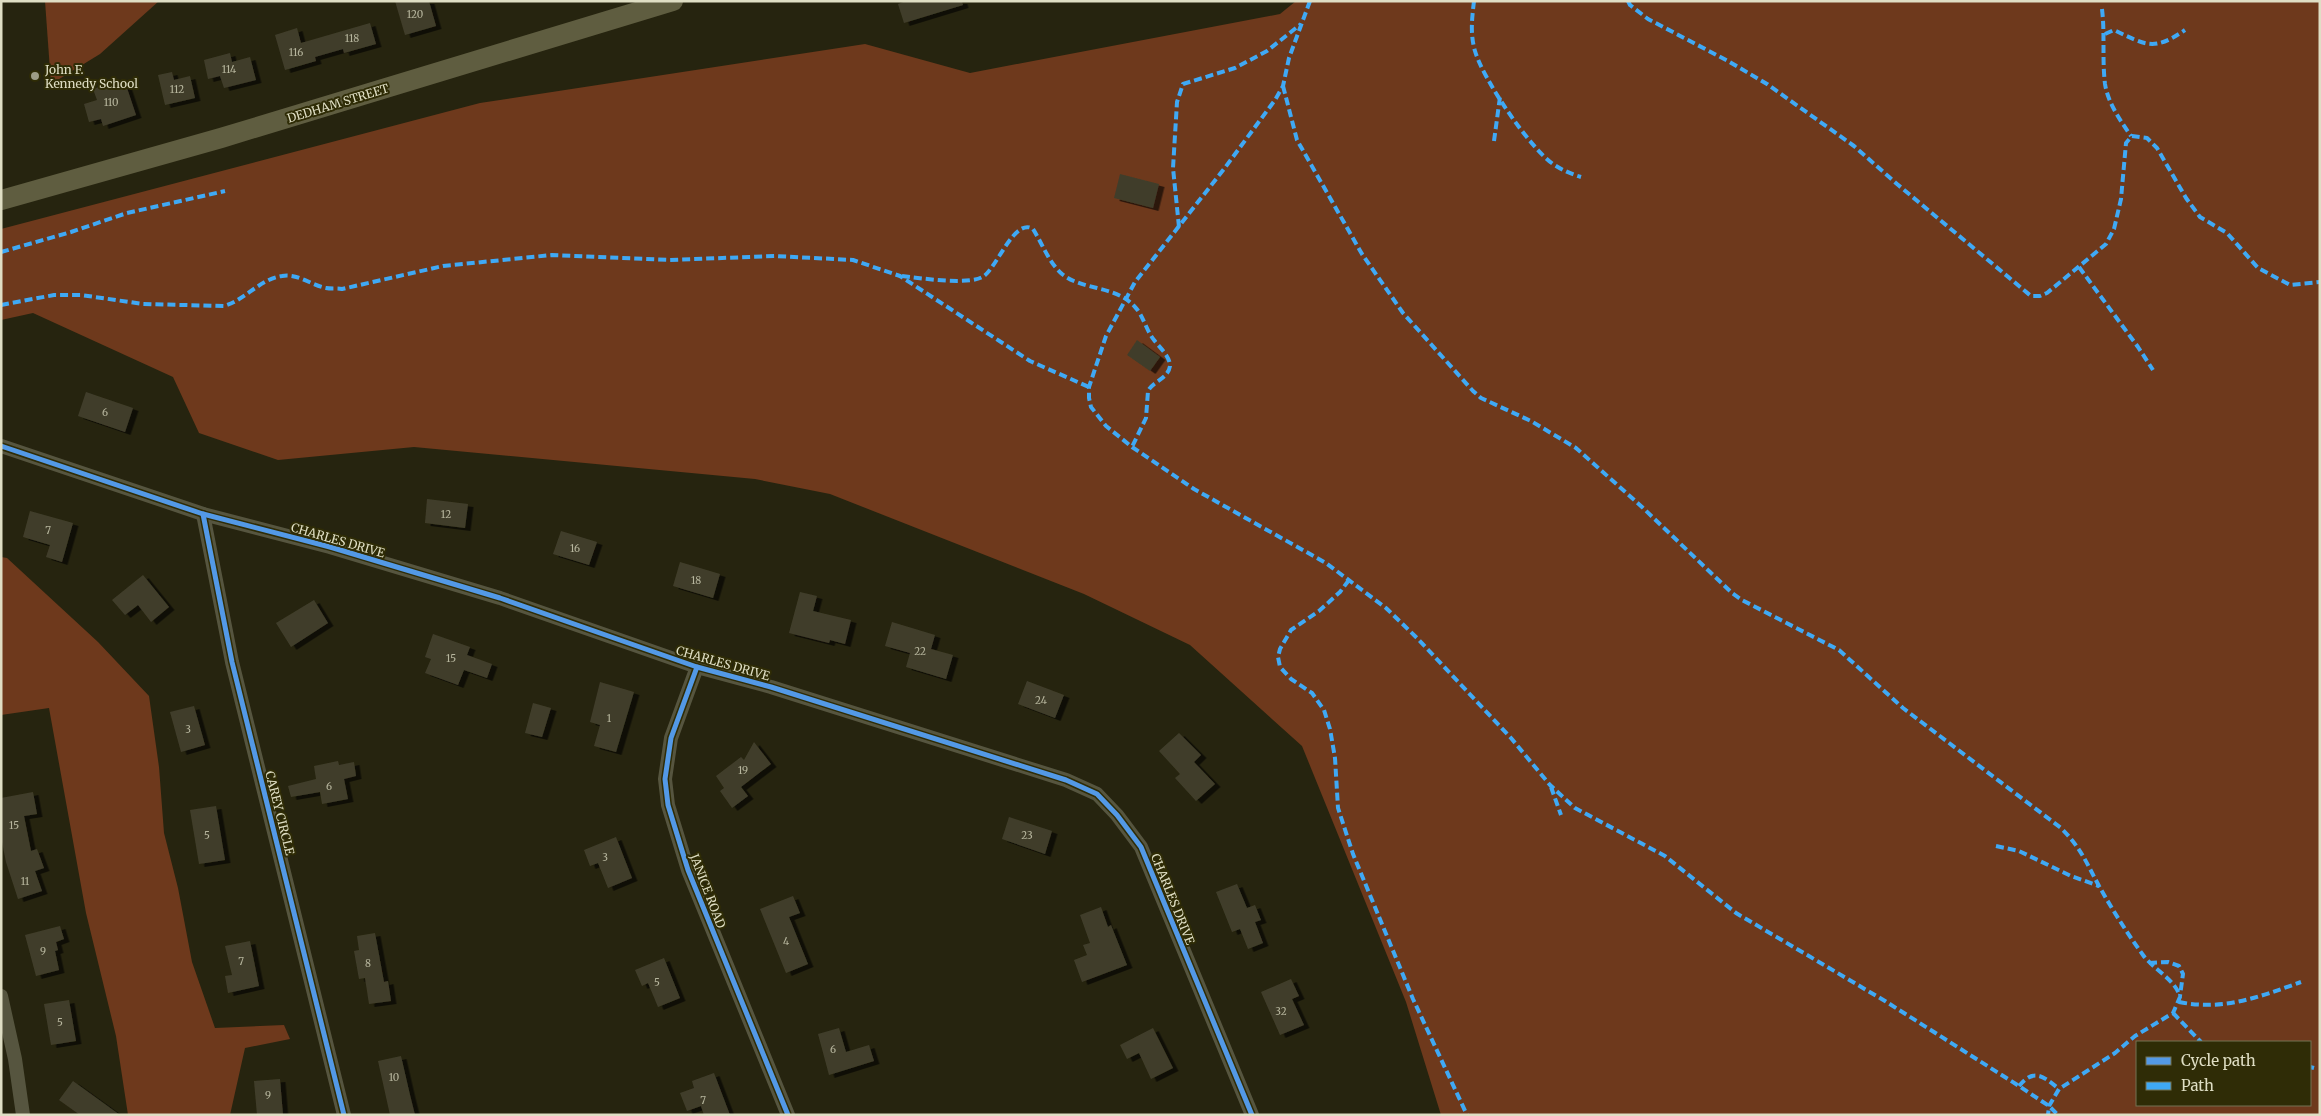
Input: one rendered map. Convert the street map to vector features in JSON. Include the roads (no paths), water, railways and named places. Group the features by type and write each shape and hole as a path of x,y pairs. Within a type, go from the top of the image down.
{"main road":[{"name":"DEDHAM STREET","path":"1,200 267,124 673,1"}],"street":[{"name":"CHARLES DRIVE","path":"1,446 203,514 330,548 500,598 697,667 771,686 1066,780 1097,794 1117,815 1141,846 1252,1115"},
{"name":"CAREY CIRCLE","path":"203,514 232,662 344,1115"},
{"name":"JANICE ROAD","path":"697,667 671,738 665,778 668,805 688,870 788,1115"},
{"path":"1,996 23,1115"}],"place":[{"name":"John F. Kennedy School","path":"35,76"}]}
